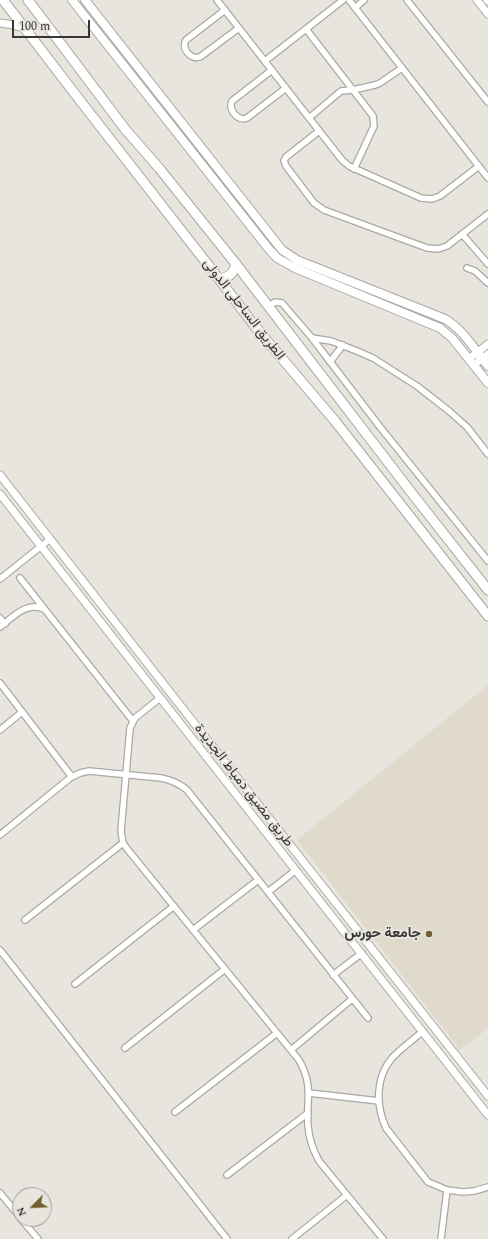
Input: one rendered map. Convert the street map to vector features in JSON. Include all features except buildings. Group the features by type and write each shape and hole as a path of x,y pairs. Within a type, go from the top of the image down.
{"highway":[{"name":"الطريق الساحلى الدولى","path":"3,0 220,279 266,342 335,421 488,616"},
{"name":"الطريق الساحلى الدولى","path":"28,0 33,4 125,129 159,168 236,264 488,590"},
{"path":"220,279 231,275 234,272 236,264"}],"main road":[{"path":"72,0 277,258 294,268 440,328 452,338 488,383"},
{"path":"85,0 282,250 297,260 445,319 456,327 482,355 488,366"}],"street":[{"path":"217,0 344,162 354,169 422,198 429,199 440,196 479,166"},
{"path":"265,61 343,0"},
{"path":"349,0 488,178"},
{"path":"355,8 364,0"},
{"path":"407,0 488,102"},
{"path":"477,0 488,14"},
{"path":"225,10 186,40 184,46 191,56 196,58 200,57 239,28"},
{"path":"0,23 26,29"},
{"path":"306,29 373,116 374,124 354,169"},
{"path":"309,118 341,91 369,87 380,83 402,68"},
{"path":"272,70 232,101 231,108 238,118 243,120 247,118 286,88"},
{"path":"319,131 286,157 284,163 319,207 327,211 431,248 438,249 444,247 488,214"},
{"path":"462,234 488,264"},
{"path":"467,268 475,272 488,283"},
{"path":"269,306 275,302 282,303 312,338 380,427 488,561"},
{"path":"312,338 331,341 373,358 417,386 449,411 467,428 488,454"},
{"path":"471,362 482,355 488,344"},
{"path":"330,362 343,345"},
{"name":"طريق مضيق دمياط الجديدة","path":"0,475 488,1096"},
{"name":"طريق مضيق دمياط الجديدة","path":"0,494 488,1115"},
{"path":"0,579 50,538"},
{"path":"20,578 133,721"},
{"path":"0,618 2,626 28,608 37,607 45,609"},
{"path":"0,683 72,777"},
{"path":"160,698 133,721 129,731 121,831 123,843 299,1060 306,1073 309,1093 309,1134 315,1155 383,1239"},
{"path":"0,730 22,712"},
{"path":"190,736 198,728"},
{"path":"0,835 72,777 80,773 89,771 166,779 175,782 187,790 368,1018"},
{"path":"25,920 123,843"},
{"path":"268,892 296,870"},
{"path":"193,930 258,880"},
{"path":"75,984 174,906"},
{"path":"0,950 227,1239"},
{"path":"333,975 362,954"},
{"path":"125,1048 225,969"},
{"path":"290,1050 352,998"},
{"path":"423,1031 392,1058 385,1069 380,1082 380,1113 386,1128 428,1182 447,1190 468,1192 488,1187"},
{"path":"175,1112 277,1033"},
{"path":"452,1069 460,1061"},
{"path":"309,1093 379,1102"},
{"path":"227,1175 308,1113"},
{"path":"441,1239 447,1190"},
{"path":"0,1193 12,1207"},
{"path":"292,1239 346,1195"},
{"path":"28,1227 38,1239"}],"shaded area":[{"name":"جامعة حورس","path":"488,685 488,1028 460,1050 297,840"}],"place":[{"name":"جامعة حورس","path":"429,934"}]}
